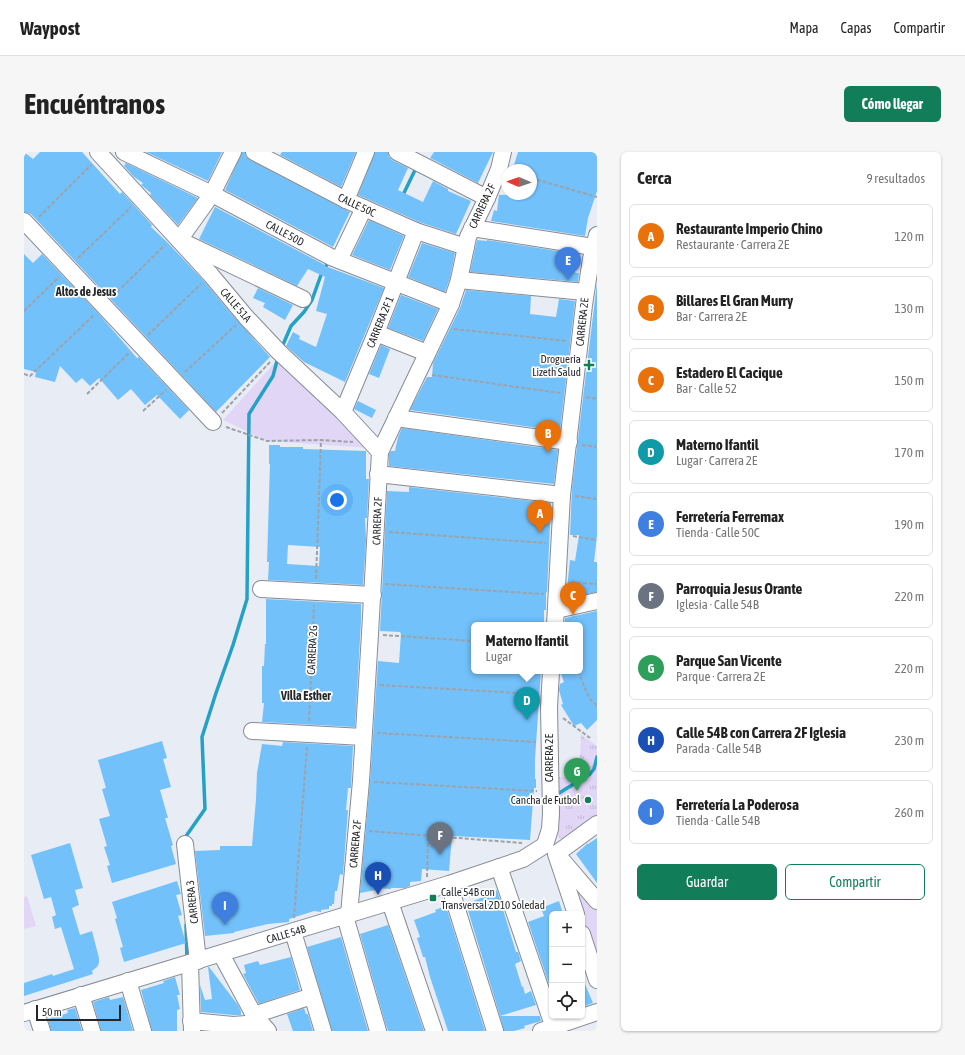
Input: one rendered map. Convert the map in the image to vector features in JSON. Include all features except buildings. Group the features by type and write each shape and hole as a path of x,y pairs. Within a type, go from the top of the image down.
{"street":[{"name":"CALLE 50D","path":"124,152 212,194 339,260 451,304"},
{"path":"233,152 212,194 179,240 303,299"},
{"name":"CALLE 50C","path":"254,152 346,200 416,231 466,247"},
{"path":"346,200 366,152"},
{"path":"397,152 487,198"},
{"name":"CARRERA 2F","path":"347,915 364,735 376,531 378,474 376,447 396,418 451,304 472,228 499,169 503,152"},
{"name":"CALLE 51A","path":"105,155 140,198 279,352 343,412 376,447"},
{"path":"339,260 364,208"},
{"path":"27,224 213,422"},
{"path":"472,228 595,241"},
{"name":"CARRERA 2F 1","path":"343,412 416,231"},
{"name":"CARRERA 2E","path":"556,603 562,495 585,292 595,241"},
{"path":"458,280 585,292"},
{"path":"376,333 427,354"},
{"path":"396,418 569,442"},
{"path":"378,474 562,495"},
{"path":"261,589 315,591 373,589"},
{"path":"556,603 597,601"},
{"name":"CARRERA 2E","path":"551,674 549,743 551,849"},
{"path":"252,731 364,735"},
{"name":"CALLE 54B","path":"30,1011 449,884 551,849 597,824"},
{"name":"CARRERA 3","path":"186,844 194,962 192,1026"},
{"path":"551,849 597,901"},
{"path":"551,849 575,911"},
{"path":"499,867 549,1030 597,1012"},
{"path":"449,884 495,1031"},
{"path":"390,902 434,1031"},
{"path":"347,915 378,1031"},
{"path":"293,932 323,1031"},
{"path":"585,943 597,980"},
{"path":"221,954 261,1023"},
{"path":"128,982 143,1031"},
{"path":"82,996 92,1031"},
{"path":"192,1026 261,1023 312,996"},
{"path":"30,1011 42,1031"}],"path":[{"path":"27,224 105,155"},
{"path":"537,180 597,198"},
{"path":"24,311 140,198"},
{"path":"143,410 246,316"},
{"path":"440,328 580,342"},
{"path":"279,352 213,422 267,441 321,440 376,447"},
{"path":"418,373 597,399"},
{"path":"24,374 30,376"},
{"name":"CARRERA 2G","path":"293,932 308,734 321,440"},
{"path":"562,495 597,499"},
{"path":"376,531 597,540"},
{"path":"373,589 556,603 597,584"},
{"path":"370,634 471,641"},
{"path":"579,674 589,698 597,706"},
{"path":"367,684 550,701 573,726 590,738"},
{"path":"364,735 549,743"},
{"path":"360,781 550,792"},
{"path":"356,830 551,849"},
{"path":"426,891 428,836"}],"green space":[{"path":"277,360 371,448 267,441 223,420"},
{"path":"581,735 597,746 597,821 566,845 553,830 556,777 579,777"},
{"path":"567,874 597,907 597,963 585,927 585,911 579,911"},
{"path":"27,896 36,926 24,929 24,897"}],"waterway":[{"path":"402,197 417,166"},
{"path":"282,347 291,326 304,312 312,300 321,275 329,261"},
{"path":"184,839 205,809 202,737 247,599 249,414 273,376 278,357"},
{"path":"556,795 590,774 594,769 597,757"},
{"path":"186,925 187,959"}],"place":[{"name":"Ferretería Ferremax","path":"568,280"},
{"name":"Droguería Lizeth Salud","path":"589,365"},
{"name":"Billares El Gran Murry","path":"548,453"},
{"name":"Restaurante Imperio Chino","path":"540,533"},
{"name":"Estadero El Cacique","path":"573,615"},
{"name":"Materno Ifantil","path":"527,720"},
{"name":"Parque San Vicente","path":"577,791"},
{"name":"Cancha de Futbol","path":"588,800"},
{"name":"Parroquia Jesus Orante","path":"440,855"},
{"name":"Calle 54B con Carrera 2F Iglesia","path":"378,895"},
{"name":"Calle 54B con Transversal 2D10 Soledad","path":"433,898"},
{"name":"Ferretería La Poderosa","path":"225,925"}],"district":[{"name":"Altos de Jesus","path":"86,292"},
{"name":"Villa Esther","path":"306,696"}]}
